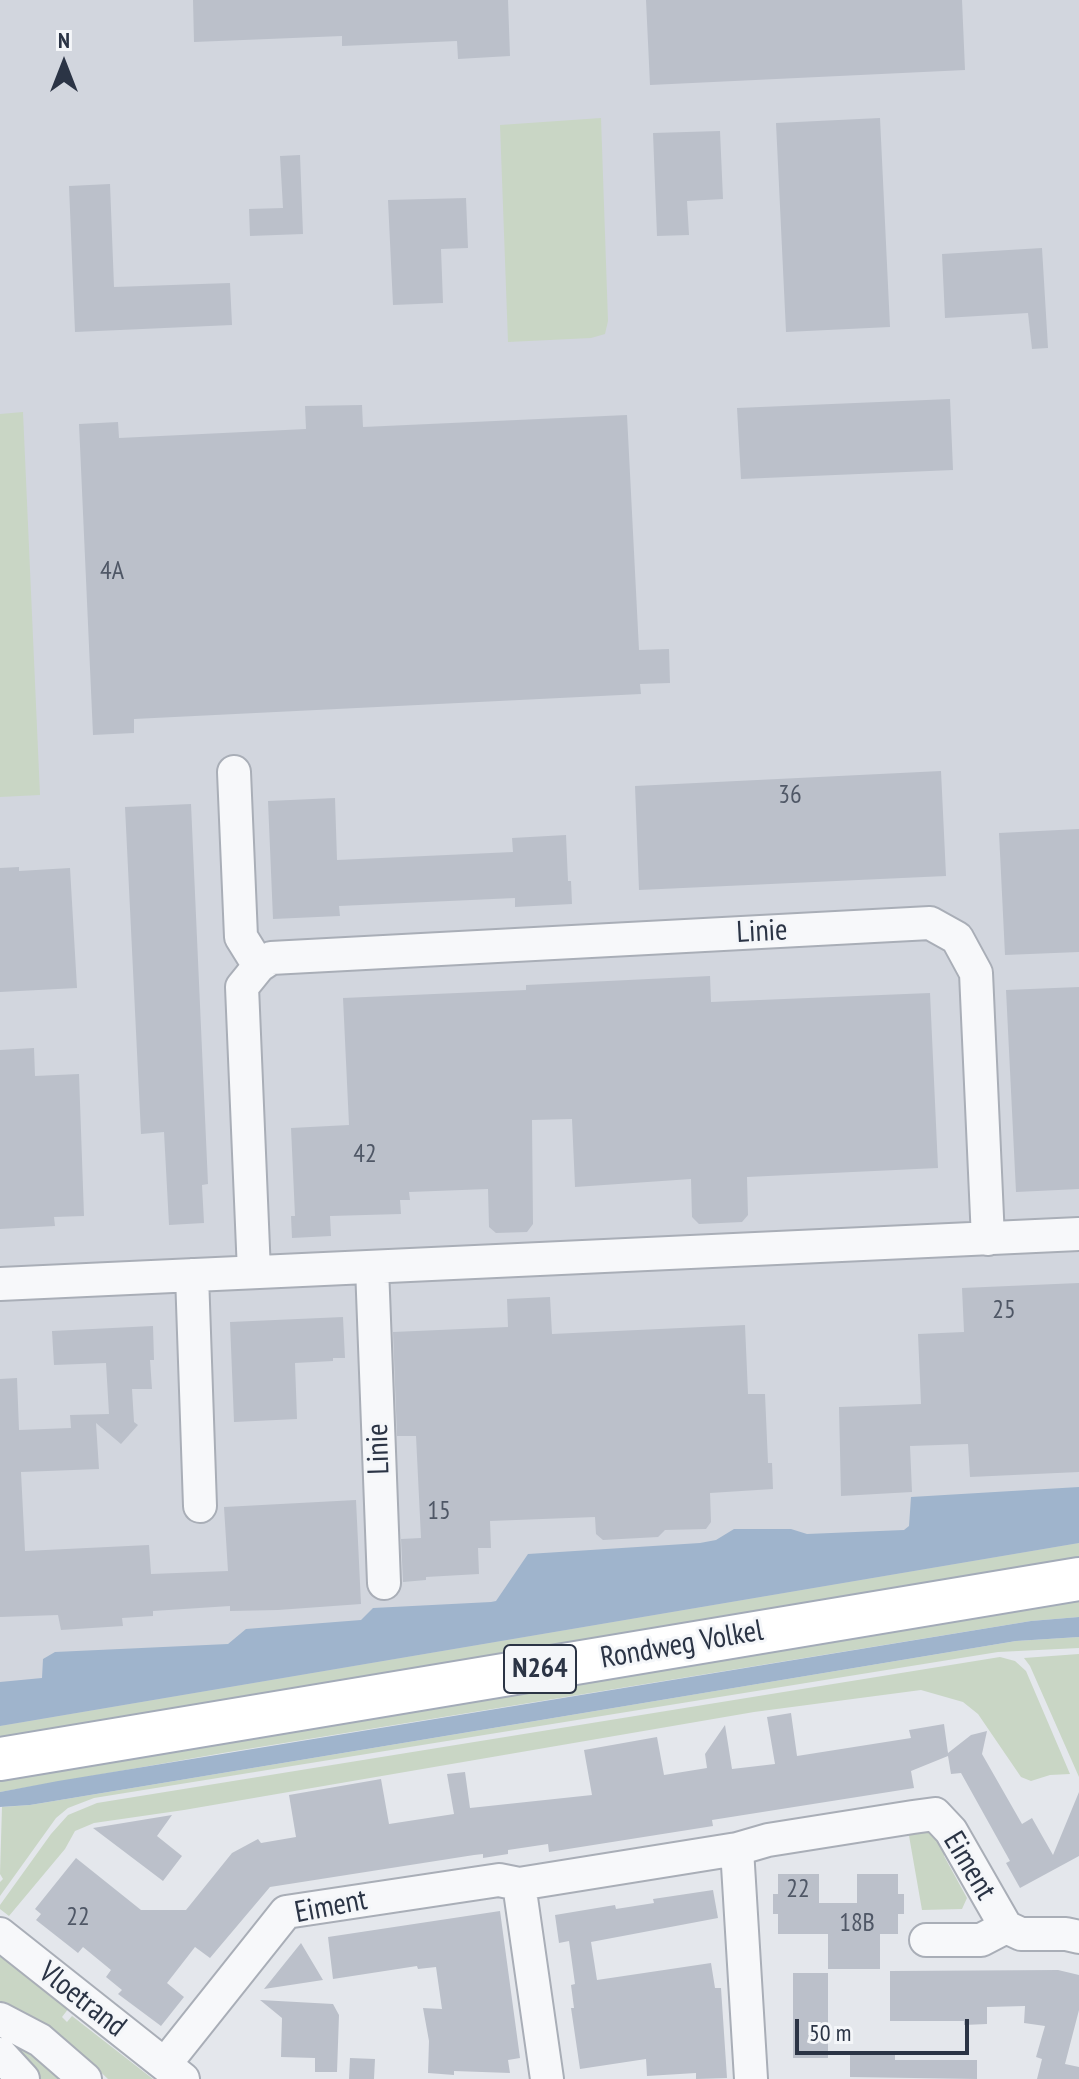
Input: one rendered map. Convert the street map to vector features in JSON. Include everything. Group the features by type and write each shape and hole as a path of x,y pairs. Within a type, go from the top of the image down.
{"main road":[{"name":"Rondweg Volkel","path":"0,1759 1079,1579"}],"street":[{"path":"234,772 241,937 259,966 242,987 254,1272"},
{"name":"Linie","path":"259,966 271,958 930,923 957,938 976,973 988,1239"},
{"path":"0,1284 1079,1234"},
{"name":"Linie","path":"372,1267 384,1583"},
{"path":"192,1275 200,1506"},
{"name":"Eiment","path":"174,2072 286,1912 499,1880 519,1884 935,1814 951,1831 1006,1927 1021,1934 1079,1937"},
{"path":"737,1849 751,2079"},
{"path":"519,1884 547,2079"},
{"name":"Eiment","path":"926,1940 981,1940 1006,1927"},
{"name":"Vloetrand","path":"0,1934 174,2072"},
{"path":"0,2019 40,2040 85,2079"},
{"path":"0,2054 23,2079"}],"shaded area":[{"path":"0,0 1079,0 1079,1555 0,1736"}],"green space":[{"path":"601,118 608,321 605,334 591,338 508,342 500,125"},
{"path":"23,412 40,795 0,797 0,414"},
{"path":"1079,1543 1079,1565 0,1744 0,1726"},
{"path":"1079,1592 1079,1617 1031,1621 0,1792 0,1773"},
{"path":"1079,1637 1079,1648 998,1652 94,1798 68,1808 56,1818 0,1896 0,1882 3,1879 0,1874 2,1807 30,1805 1016,1641"},
{"path":"1079,1654 1079,1777 1024,1658"},
{"path":"1000,1657 1015,1661 1026,1671 1070,1774 1050,1775 1031,1781 1021,1777 978,1714 963,1702 921,1690 754,1712 94,1823 75,1831 65,1849 9,1916 0,1909 51,1834 68,1815 97,1803"},
{"path":"927,1827 944,1840 944,1856 967,1898 962,1909 922,1910 908,1830"},
{"path":"0,1946 72,2004 62,2017 67,2022 72,2016 153,2079 108,2079 87,2059 0,2005"},
{"path":"0,2032 68,2079 36,2079 0,2042"}],"water":[{"path":"1079,1487 1079,1543 0,1726 0,1682 42,1678 43,1659 55,1652 228,1644 246,1629 361,1620 373,1608 496,1601 528,1554 700,1543 716,1540 734,1529 791,1529 807,1534 904,1530 909,1526 911,1497"},
{"path":"1079,1617 1079,1637 1016,1641 30,1805 0,1807 0,1792 58,1781 1031,1621"}],"building":[{"path":"193,0 508,0 510,56 458,59 457,41 342,46 342,36 194,42"},
{"path":"646,0 962,0 965,70 650,85"},
{"path":"880,118 890,327 786,332 776,123"},
{"path":"720,131 723,199 687,201 689,235 657,236 653,133"},
{"path":"300,155 303,234 250,236 249,209 283,208 280,156"},
{"path":"110,184 114,287 230,283 232,325 75,332 69,186"},
{"path":"466,198 468,248 441,249 443,303 393,305 388,200"},
{"path":"1042,248 1048,348 1032,349 1028,313 945,318 942,254"},
{"path":"950,399 953,470 741,479 737,408"},
{"path":"362,405 363,427 627,415 639,650 669,649 670,683 640,684 641,694 134,719 134,733 93,735 79,424 118,422 119,438 306,429 305,406"},
{"path":"941,771 946,876 639,890 635,786"},
{"path":"335,798 337,860 513,852 512,838 566,835 572,904 515,907 515,898 339,906 340,916 273,919 268,801"},
{"path":"191,804 208,1184 202,1185 204,1223 169,1225 164,1132 141,1134 125,807"},
{"path":"1079,829 1079,952 1005,955 999,833"},
{"path":"19,867 19,871 70,868 77,988 0,992 0,868"},
{"path":"710,976 711,1002 930,993 938,1168 747,1177 748,1215 742,1222 699,1224 692,1217 691,1179 575,1187 572,1119 532,1120 533,1224 527,1232 496,1233 489,1227 488,1189 409,1192 410,1200 400,1200 401,1214 330,1216 331,1236 292,1238 291,1216 295,1216 291,1128 349,1125 343,998 526,990 526,985"},
{"path":"1079,987 1079,1189 1016,1192 1006,990"},
{"path":"34,1048 35,1076 79,1074 84,1216 54,1217 55,1226 0,1229 0,1050"},
{"path":"1079,1283 1079,1472 970,1477 968,1444 910,1446 912,1492 841,1496 839,1407 921,1404 918,1334 964,1332 962,1288"},
{"path":"550,1297 552,1334 745,1325 748,1394 765,1394 768,1463 772,1463 773,1489 710,1493 711,1522 706,1529 665,1530 658,1537 603,1540 596,1534 595,1517 490,1521 491,1548 478,1548 479,1574 426,1577 426,1580 403,1582 401,1539 421,1538 416,1436 397,1436 393,1332 508,1327 507,1299"},
{"path":"343,1317 345,1358 295,1363 297,1419 234,1422 230,1322"},
{"path":"153,1326 154,1360 150,1360 152,1389 132,1389 134,1422 138,1425 121,1444 96,1423 99,1469 21,1472 25,1551 149,1545 151,1574 228,1571 224,1507 356,1500 361,1604 278,1610 230,1611 230,1606 153,1611 153,1616 122,1618 123,1626 61,1630 58,1615 0,1617 0,1379 17,1378 19,1430 71,1428 70,1415 109,1414 106,1363 54,1365 52,1331"},
{"path":"791,1713 797,1756 911,1738 909,1730 944,1724 948,1753 971,1735 987,1731 982,1754 1022,1824 1032,1818 1053,1855 1079,1792 1079,1856 1020,1888 1006,1863 1010,1861 961,1773 951,1774 948,1756 911,1771 914,1788 712,1820 713,1826 549,1852 548,1844 508,1850 508,1854 483,1858 483,1854 474,1855 270,1887 210,1958 195,1947 167,1983 184,1997 161,2026 118,1994 122,1990 106,1977 111,1970 83,1947 78,1953 36,1920 41,1914 35,1909 76,1858 141,1910 186,1910 232,1853 258,1839 261,1843 296,1837 289,1795 381,1779 389,1824 454,1814 447,1774 465,1772 470,1808 592,1795 584,1750 657,1737 664,1775 707,1768 705,1754 725,1725 732,1769 775,1764 767,1717"},
{"path":"172,1815 157,1836 182,1856 163,1881 93,1828"},
{"path":"778,1874 819,1874 819,1903 857,1903 857,1874 898,1874 898,1894 904,1894 904,1914 898,1914 898,1934 880,1934 880,1969 828,1969 828,1934 778,1934 778,1914 773,1914 773,1894 778,1894"},
{"path":"713,1890 718,1918 591,1942 597,1980 711,1963 715,1988 721,1988 727,2078 696,2079 696,2073 647,2076 646,2059 580,2069 571,2008 574,2008 571,1985 575,1984 569,1941 559,1943 555,1915 615,1905 616,1909 654,1903 653,1899"},
{"path":"500,1911 520,2058 508,2060 510,2073 428,2073 429,2041 423,2008 442,2009 436,1967 418,1969 417,1966 333,1979 328,1937"},
{"path":"301,1943 323,1980 264,1989"},
{"path":"1058,1970 1079,1975 1079,2010 1065,2064 1079,2067 1079,2079 1037,2079 1042,2059 1036,2057 1045,2026 1024,2023 1025,2006 987,2007 987,2024 890,2021 890,1971"},
{"path":"793,1973 828,1973 828,2058 793,2058"},
{"path":"260,2000 333,2004 339,2015 337,2072 315,2072 315,2058 281,2057 282,2018"},
{"path":"850,2054 895,2054 895,2060 977,2060 977,2079 850,2077"},
{"path":"350,2058 375,2059 374,2079 349,2079"}]}
